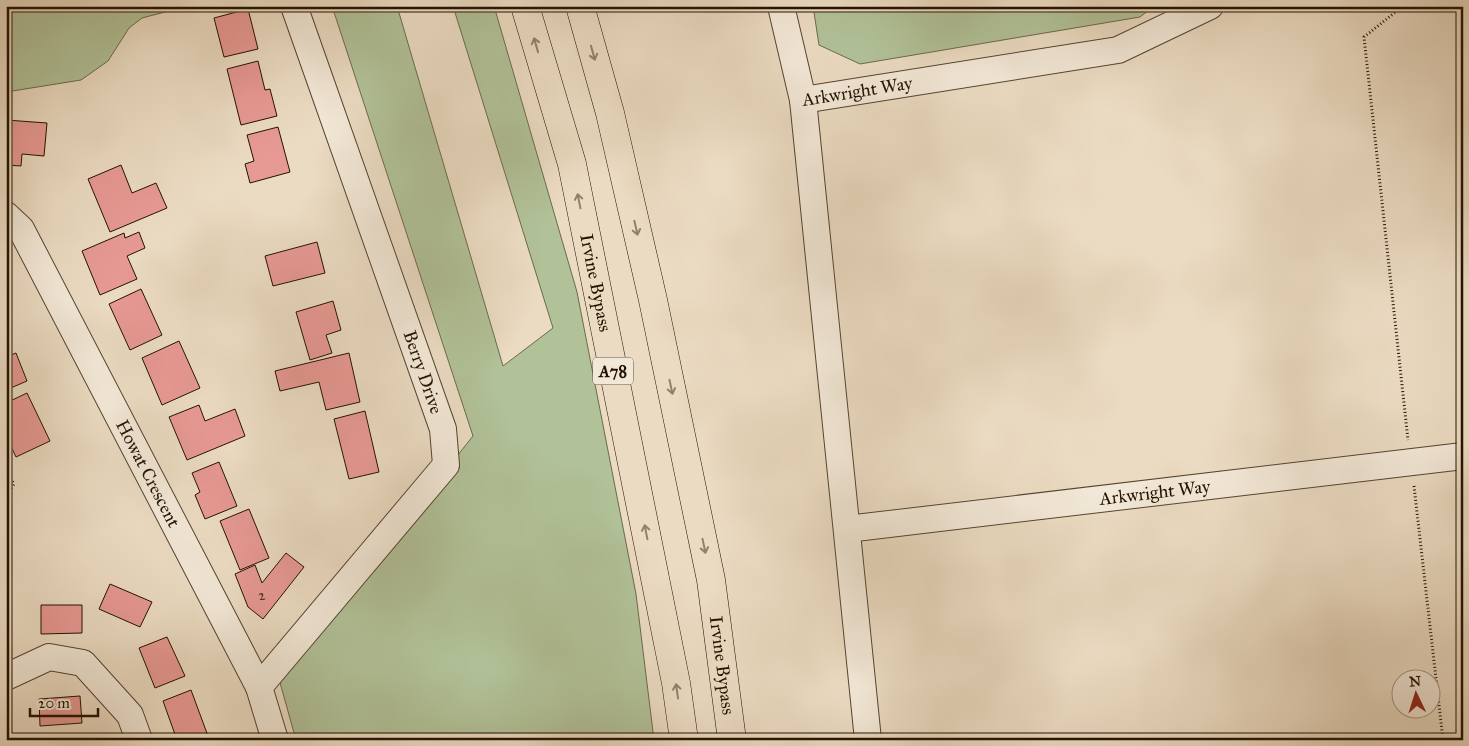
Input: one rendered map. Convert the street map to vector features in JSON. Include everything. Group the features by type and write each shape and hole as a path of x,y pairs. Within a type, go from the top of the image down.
{"highway":[{"name":"Irvine Bypass","path":"525,6 572,164 676,683 684,740"},
{"name":"Irvine Bypass","path":"580,6 610,113 653,300 699,522 711,580 732,740"}],"street":[{"name":"Berry Drive","path":"259,687 446,466 443,429 294,6"},
{"path":"781,6 803,100"},
{"name":"Arkwright Way","path":"868,740 803,100 1118,50 1210,6"},
{"name":"Howat Crescent","path":"6,215 22,229 259,687 275,740"},
{"name":"Arkwright Way","path":"847,529 1463,456"},
{"path":"6,677 49,657 84,663 130,715 140,740"}],"path":[{"path":"1403,6 1364,37 1443,740"},
{"path":"6,469 14,484 6,497"}],"green space":[{"path":"6,6 188,6 142,18 129,28 108,61 81,80 6,92"},
{"path":"332,6 397,6 503,366 553,328 453,6 494,6 577,292 636,594 654,740 296,740 279,679 473,436"},
{"path":"813,6 1154,6 1140,17 860,64 819,45"}],"building":[{"path":"248,9 258,49 224,57 214,18"},
{"path":"258,61 265,90 270,89 277,116 241,125 227,69"},
{"path":"6,120 47,123 44,156 22,154 21,166 6,165"},
{"path":"278,127 290,172 250,183 245,164 254,161 247,135"},
{"path":"121,165 132,193 156,183 167,208 110,232 88,179"},
{"path":"139,232 145,248 127,256 137,279 100,295 82,251 124,233 125,238"},
{"path":"317,242 325,273 273,286 265,256"},
{"path":"141,289 162,335 130,350 109,304"},
{"path":"333,301 341,330 326,335 332,353 310,360 296,312"},
{"path":"179,341 200,388 162,405 142,358"},
{"path":"16,353 27,381 6,390 6,357"},
{"path":"349,353 360,402 326,410 319,382 280,391 275,371"},
{"path":"27,393 50,441 16,457 6,436 6,403"},
{"path":"199,405 205,421 235,409 245,436 187,460 169,417"},
{"path":"365,411 379,472 349,479 334,419"},
{"path":"219,462 237,506 205,519 195,495 200,492 192,473"},
{"path":"249,509 269,558 240,570 220,521"},
{"path":"286,553 304,567 263,619 248,607 235,574 255,565 262,583"},
{"path":"110,584 152,602 140,627 99,609"},
{"path":"41,605 82,605 82,633 41,634"},
{"path":"167,637 185,676 155,688 139,648"},
{"path":"191,690 208,736 198,740 177,740 163,701"},
{"path":"80,696 82,723 40,726 39,699"}]}
